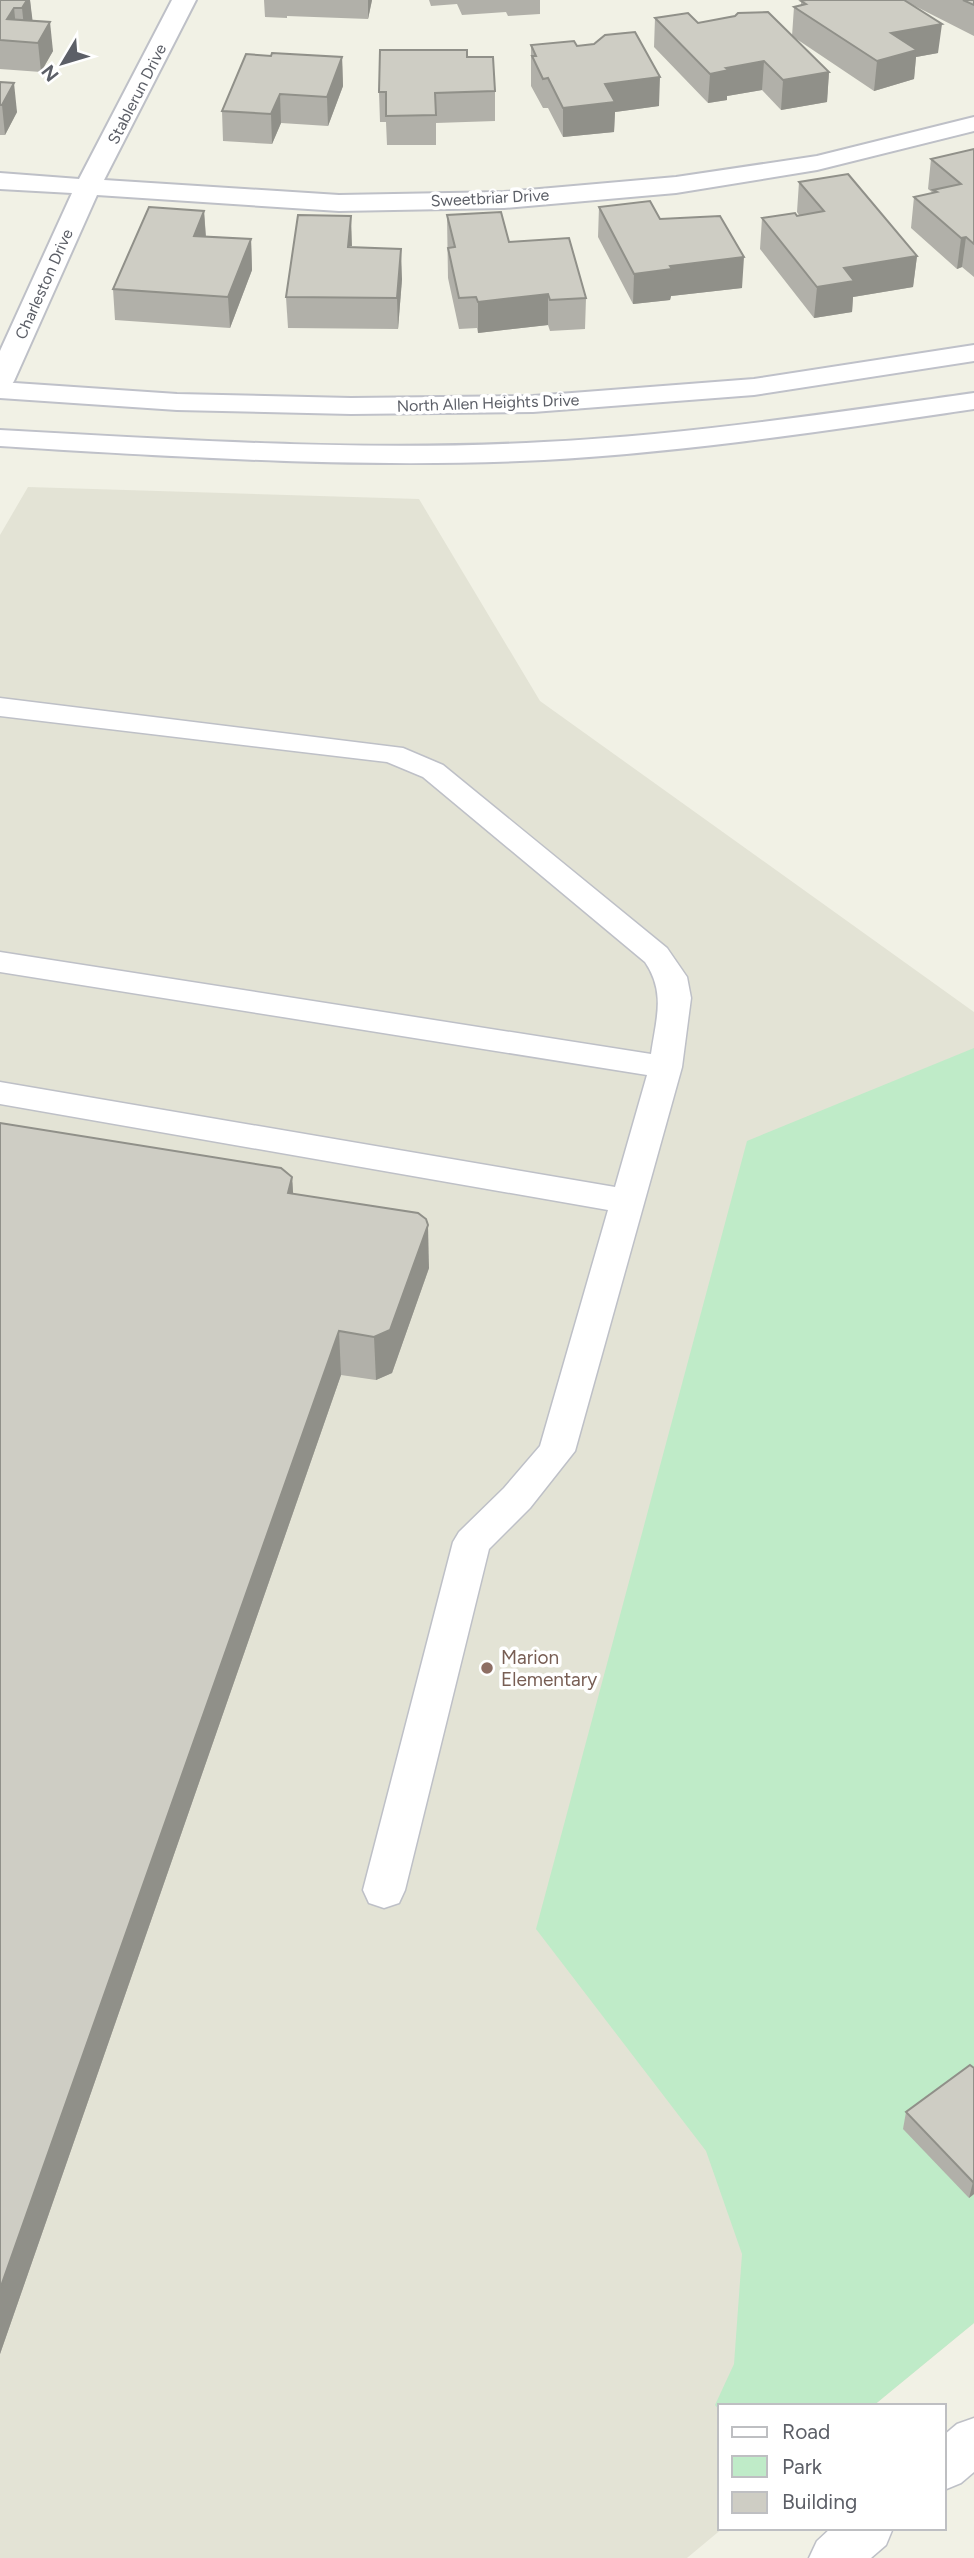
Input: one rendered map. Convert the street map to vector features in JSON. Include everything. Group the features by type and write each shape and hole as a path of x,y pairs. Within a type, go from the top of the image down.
{"street":[{"name":"Stablerun Drive","path":"88,186 184,0"},
{"name":"Sweetbriar Drive","path":"0,181 339,202 505,200 676,185 804,165 942,134 974,124"},
{"name":"Charleston Drive","path":"0,381 88,186"},
{"name":"North Allen Heights Drive","path":"0,390 177,402 351,406 533,404 754,387 974,353"},
{"path":"0,438 349,454 544,451 781,430 974,401"}],"lane":[{"path":"0,707 393,754 433,771 656,955 671,977 675,999 666,1067 557,1451 517,1499 472,1542 384,1890"},
{"path":"0,962 666,1067"},
{"path":"0,1093 627,1201"},
{"path":"946,2464 974,2441"},
{"path":"834,2558 867,2530"}],"shaded area":[{"name":"Marion Elementary","path":"28,487 419,499 540,701 974,1012 974,2323 875,2404 718,2404 718,2530 721,2530 687,2558 0,2558 0,535"}],"green space":[{"path":"974,1048 974,2323 875,2404 718,2404 718,2409 715,2405 734,2364 742,2254 706,2151 536,1929 747,1141"}],"building":[{"path":"0,0 27,0 22,8 14,8 7,19 50,22 38,43 0,40"},
{"path":"904,0 942,24 891,33 917,50 877,61 794,7 806,4 801,1"},
{"path":"768,12 829,72 783,80 764,61 710,74 655,18 688,13 698,23 735,16 738,13"},
{"path":"635,32 660,77 605,84 615,102 563,108 548,78 543,79 532,56 536,56 531,45 574,41 577,46 594,44 605,35"},
{"path":"380,50 467,50 467,57 493,57 495,91 435,93 436,115 386,116 386,92 379,92"},
{"path":"272,53 342,57 327,97 280,94 271,114 222,111 246,54 271,56"},
{"path":"0,82 14,83 2,105 0,105"},
{"path":"974,149 974,244 966,237 961,238 914,197 961,184 931,159"},
{"path":"848,174 917,256 844,268 854,281 817,287 762,218 824,211 799,182"},
{"path":"650,201 660,219 720,216 744,257 670,266 672,269 634,274 599,207"},
{"path":"149,207 204,211 194,236 251,239 228,297 113,289"},
{"path":"501,212 509,242 569,238 586,298 550,300 548,294 478,302 476,297 459,298 448,248 455,247 447,215"},
{"path":"298,215 351,216 348,247 401,249 397,298 286,297"},
{"path":"0,1123 281,1168 292,1177 288,1193 418,1213 426,1219 428,1225 390,1330 374,1337 339,1331 0,2289"},
{"path":"970,2065 974,2068 973,2182 906,2112"}],"place":[{"name":"Marion Elementary","path":"487,1668"}]}
